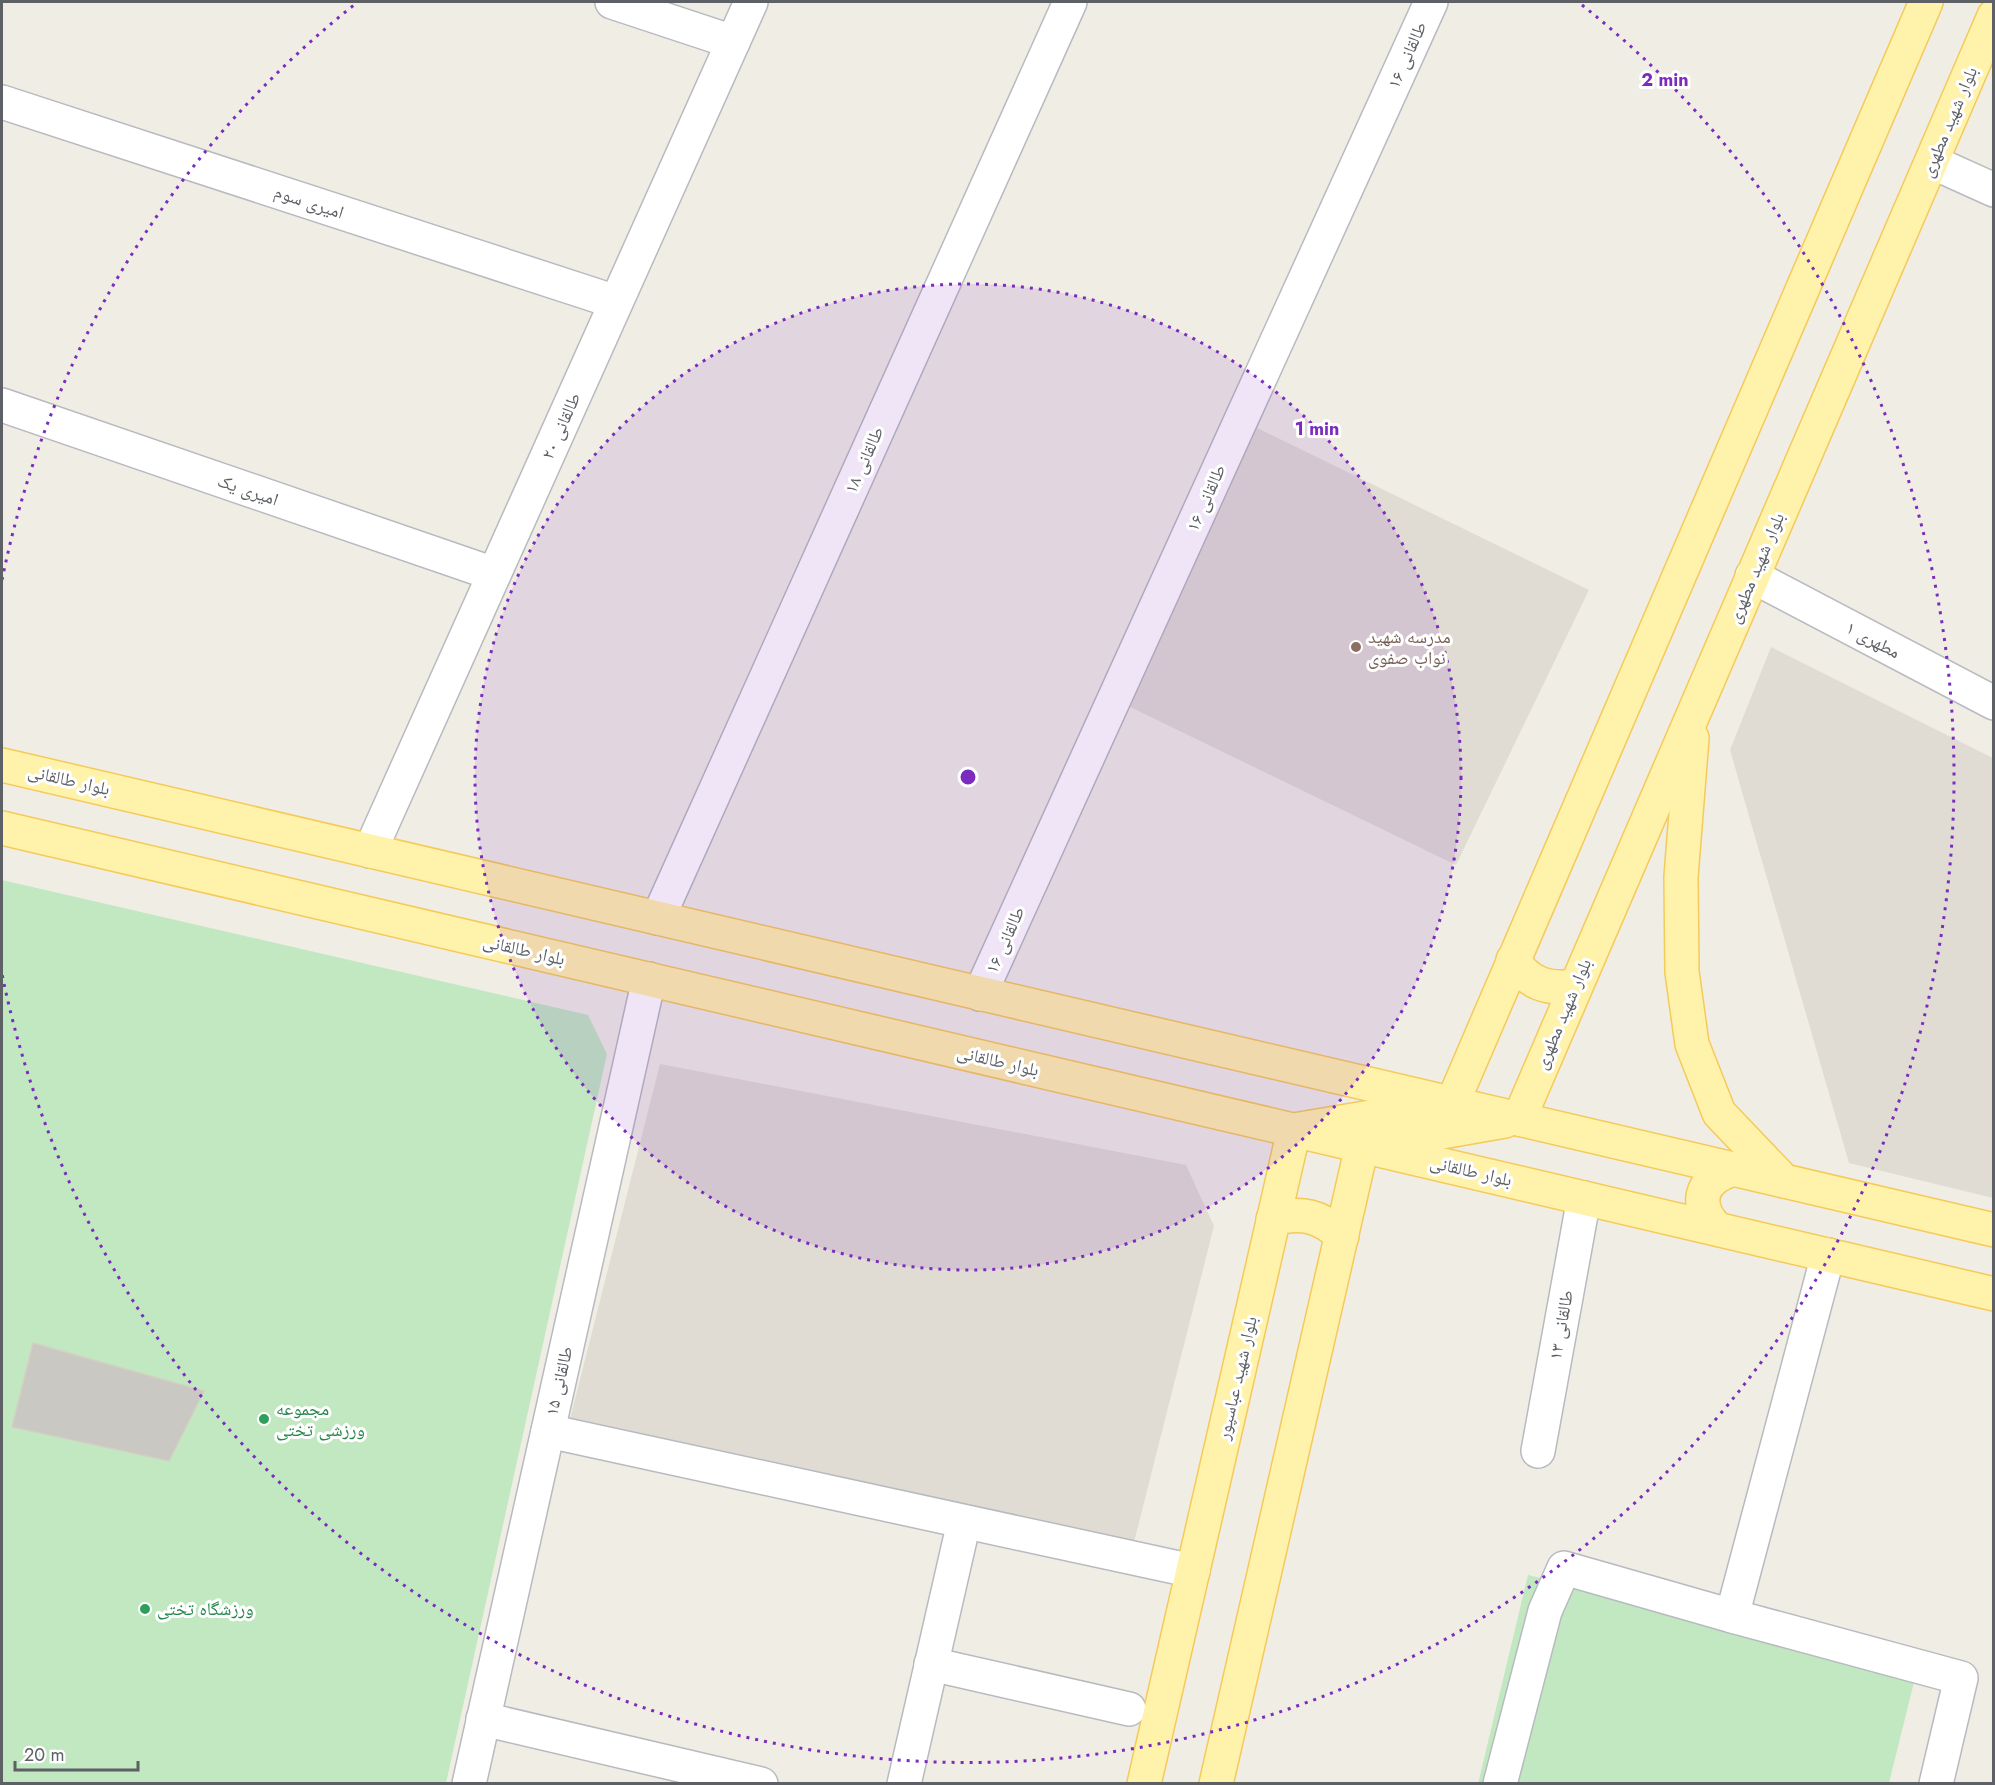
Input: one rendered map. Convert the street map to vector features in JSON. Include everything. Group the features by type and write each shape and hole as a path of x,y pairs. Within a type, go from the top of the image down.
{"main road":[{"path":"1294,1130 1452,1104 1926,2"},
{"name":"بلوار شهید مطهری","path":"1519,1119 1994,16"},
{"path":"1694,710 1680,877 1682,972 1692,1044 1719,1113 1784,1181"},
{"name":"بلوار طالقانی","path":"2,765 1994,1230"},
{"name":"بلوار طالقانی","path":"2,828 1994,1294"},
{"path":"1513,960 1521,972 1545,987 1575,986"},
{"path":"1216,1784 1362,1146 1519,1119"},
{"name":"بلوار شهید عباسپور","path":"1144,1784 1294,1130"},
{"path":"1717,1228 1706,1218 1702,1202 1705,1187 1716,1175 1731,1170"},
{"path":"1273,1219 1292,1214 1310,1215 1328,1223 1342,1236"}],"street":[{"path":"612,2 733,42"},
{"name":"طالقانی ۲۰","path":"370,851 751,2"},
{"name":"طالقانی ۱۸","path":"658,918 1070,2"},
{"name":"طالقانی ۱۶","path":"980,993 1431,2"},
{"name":"امیری سوم","path":"2,102 616,303"},
{"path":"1932,162 1994,190"},
{"name":"امیری یک","path":"2,405 494,574"},
{"name":"مطهری ۱","path":"1752,576 1994,703"},
{"name":"طالقانی ۱۵","path":"469,1784 649,979"},
{"name":"طالقانی ۱۳","path":"1538,1451 1584,1198"},
{"path":"1732,1616 1828,1255"},
{"path":"548,1431 1193,1571"},
{"path":"904,1784 964,1522"},
{"path":"1500,1784 1545,1611 1564,1568 1960,1678 1936,1784"},
{"path":"931,1664 1129,1709"},
{"path":"483,1719 761,1784"}],"shaded area":[{"name":"مدرسه شهید نواب صفوی","path":"1257,428 1589,590 1456,865 1124,704"},
{"path":"1771,647 1993,758 1993,1198 1849,1163 1730,750"},
{"path":"660,1064 1186,1165 1214,1226 1132,1550 569,1423"}],"green space":[{"name":"مجموعه ورزشی تختی","path":"2,880 588,1015 607,1054 446,1783 2,1783"},
{"path":"1528,1575 1918,1666 1889,1783 1478,1784"}],"building":[{"path":"33,1343 204,1391 169,1461 12,1427"}],"place":[{"name":"مدرسه شهید نواب صفوی","path":"1356,647"},
{"name":"مجموعه ورزشی تختی","path":"264,1419"},
{"name":"ورزشگاه تختی","path":"145,1609"}]}
